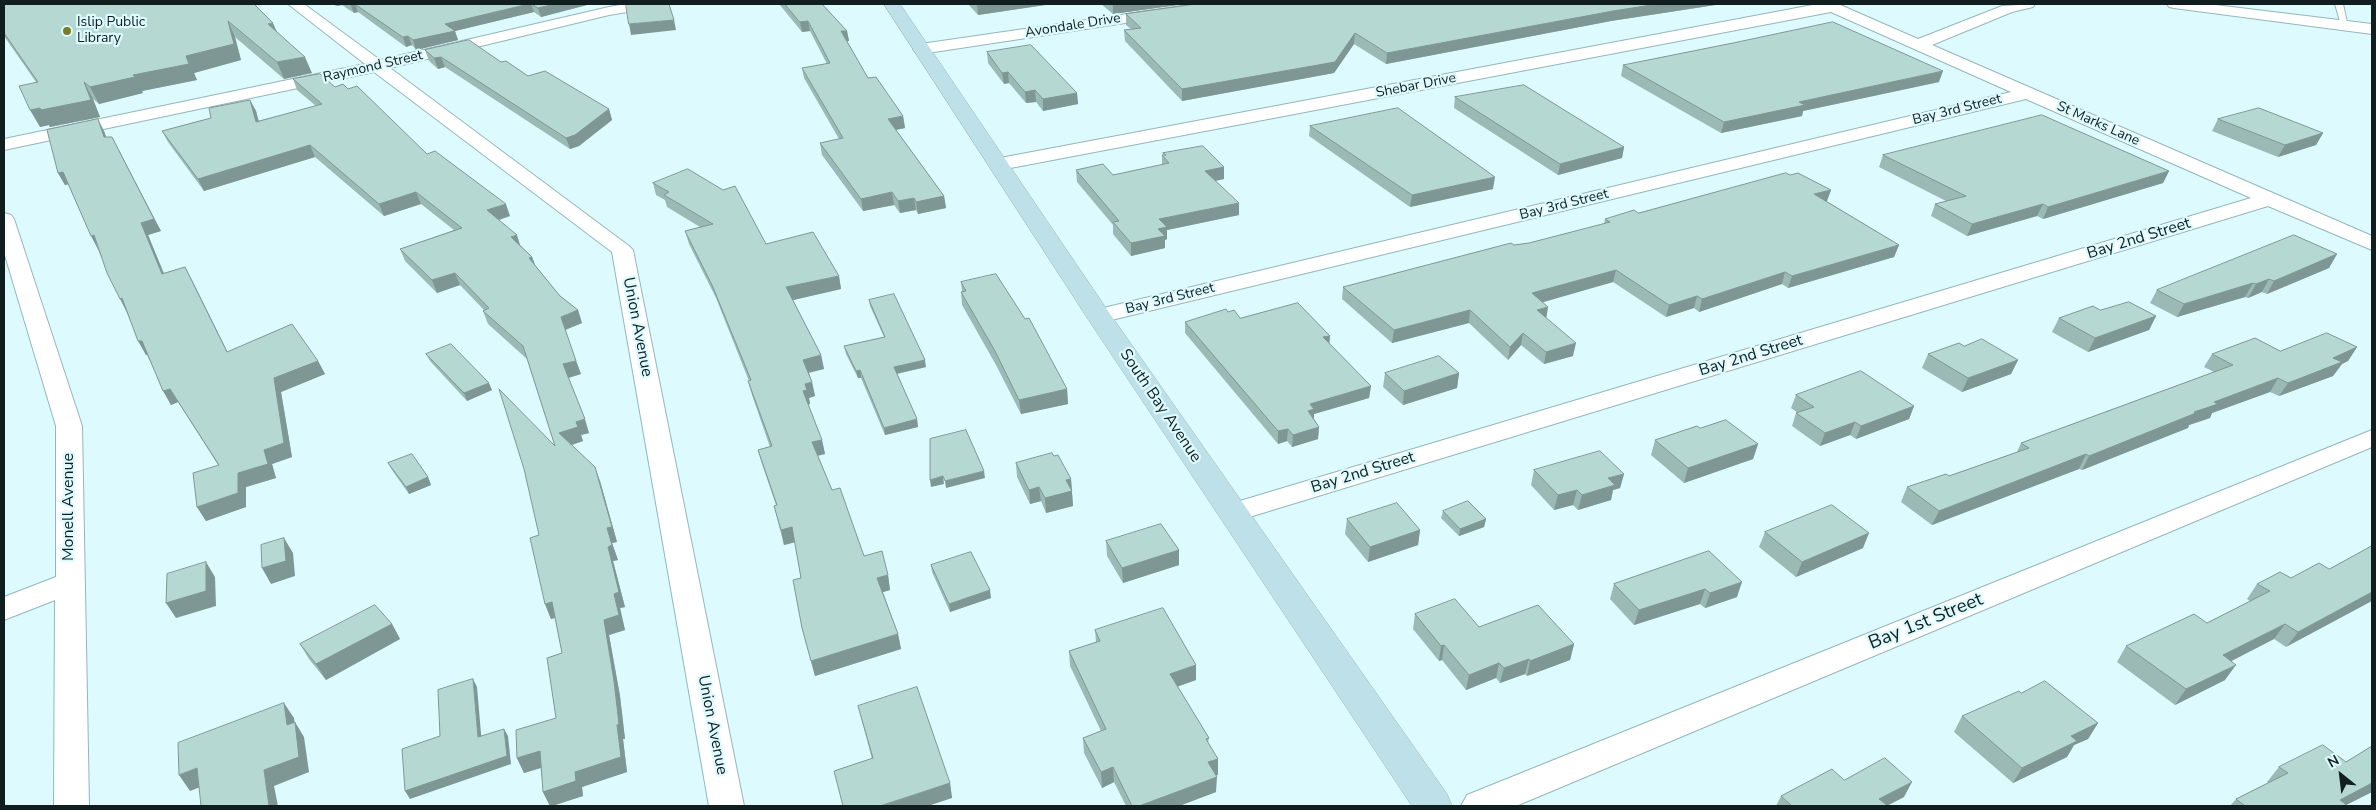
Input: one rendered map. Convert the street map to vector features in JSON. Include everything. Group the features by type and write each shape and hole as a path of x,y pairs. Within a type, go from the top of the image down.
{"street":[{"name":"Union Avenue","path":"295,4 622,250 727,806"},
{"name":"Raymond Street","path":"4,145 378,66 607,7 653,4"},
{"name":"South Bay Avenue","path":"892,4 1000,164 1099,316 1433,806"},
{"name":"Avondale Drive","path":"921,49 1224,4"},
{"path":"1918,45 2006,9 2028,4"},
{"path":"2174,4 2372,29"},
{"name":"St Marks Lane","path":"1829,6 2372,244"},
{"name":"Shebar Drive","path":"1000,164 1829,6"},
{"name":"Bay 3rd Street","path":"1099,316 2028,93"},
{"name":"Bay 2nd Street","path":"1233,513 2270,199"},
{"name":"Monell Avenue","path":"4,218 11,271 69,426 72,806"},
{"name":"Bay 1st Street","path":"1479,806 2372,438"},
{"path":"4,609 70,583"}],"lane":[{"path":"2339,4 2345,25"}],"building":[{"path":"4,4 254,4 273,23 268,24 305,57 277,62 228,21 234,44 186,56 189,64 133,75 135,77 90,87 84,82 91,100 41,110 40,108 30,110 19,86 38,82 4,33"},
{"path":"355,4 529,4 445,24 455,31 413,40 408,36 403,37"},
{"path":"532,4 555,4 538,8"},
{"path":"626,4 669,4 674,20 629,24"},
{"path":"785,4 822,4 847,31 841,31 868,78 876,77 903,116 888,119 944,196 916,202 914,198 898,201 892,192 861,199 820,143 843,138 802,68 830,63 808,21 800,22"},
{"path":"1196,4 1658,4 1387,53 1355,33 1335,62 1182,89 1124,30 1141,28 1126,14"},
{"path":"1833,22 1943,71 1799,102 1805,105 1724,122 1623,65 1733,43"},
{"path":"469,40 501,62 506,61 528,76 545,71 609,109 575,135 566,138 441,57 434,58 425,50"},
{"path":"1031,45 1077,93 1043,99 1035,90 1025,92 1008,72 1002,73 987,52"},
{"path":"320,74 335,87 343,84 348,89 357,86 427,154 435,151 506,204 487,210 517,235 511,237 532,257 529,258 560,296 578,310 561,317 576,361 563,364 585,419 576,422 578,427 559,433 595,467 612,527 607,528 612,545 608,547 619,592 614,594 619,615 604,620 614,681 621,757 575,772 576,781 543,792 540,751 517,758 516,730 556,718 547,658 562,653 552,602 545,604 530,538 539,535 524,469 499,389 555,446 523,346 483,311 489,308 455,273 432,280 400,249 462,228 416,192 379,204 310,145 198,179 162,131 211,118 209,108 250,100 256,122 322,104 293,79"},
{"path":"1524,85 1624,147 1560,164 1455,97"},
{"path":"1398,108 1495,177 1412,195 1310,126"},
{"path":"2259,108 2323,133 2285,145 2218,119"},
{"path":"2042,115 2169,171 2048,207 2043,204 1972,224 1935,204 1966,196 1883,155"},
{"path":"98,119 104,137 112,137 154,219 141,223 162,274 185,267 227,352 292,324 318,361 274,378 284,443 264,450 268,464 238,473 238,493 197,507 193,473 219,465 170,389 163,391 142,341 138,341 122,298 120,299 107,273 94,235 91,236 63,172 58,173 47,130"},
{"path":"1203,146 1224,167 1205,171 1239,203 1159,219 1167,227 1158,229 1165,236 1131,243 1113,222 1119,221 1076,170 1103,164 1113,175 1169,163 1162,155 1166,155 1163,153"},
{"path":"688,169 723,190 735,186 766,244 813,232 839,276 786,287 821,355 803,360 812,382 805,384 807,390 803,391 822,440 812,442 832,490 840,488 864,556 882,551 888,575 877,578 898,634 811,661 802,628 793,580 801,578 792,527 781,530 774,506 777,505 758,450 772,446 748,381 751,380 712,285 685,231 713,224 664,195 669,192 653,183"},
{"path":"1786,173 1790,175 1798,173 1831,190 1814,194 1899,245 1792,276 1785,272 1702,299 1697,296 1669,305 1616,270 1532,293 1548,307 1537,310 1576,343 1546,352 1523,333 1510,347 1470,310 1394,330 1343,287 1511,243 1514,245 1529,243 1610,222 1605,219 1634,210 1638,213"},
{"path":"2294,235 2337,254 2274,281 2269,279 2256,284 2253,283 2184,304 2157,290"},
{"path":"996,274 1025,319 1029,318 1067,389 1019,400 995,351 961,292 966,291 961,282"},
{"path":"894,294 925,360 894,367 917,419 884,428 860,370 856,371 844,346 885,337 869,300"},
{"path":"2129,302 2156,316 2095,338 2059,318 2093,306 2100,310"},
{"path":"1298,303 1330,336 1323,337 1371,386 1310,404 1314,409 1308,411 1319,427 1293,435 1288,429 1278,431 1185,322 1226,309 1228,312 1234,310 1240,318"},
{"path":"2327,333 2357,347 2333,358 2342,362 2288,383 2278,378 2214,402 2218,404 2194,412 2196,413 2089,456 2086,454 1939,511 1907,487 1946,474 1949,476 2029,448 2021,443 2233,365 2212,354 2255,338 2280,351"},
{"path":"1982,339 2018,360 1968,378 1928,354 1959,343 1964,346"},
{"path":"451,344 489,383 464,393 426,354"},
{"path":"1439,356 1459,373 1404,391 1385,373"},
{"path":"1861,371 1914,406 1861,426 1855,422 1825,433 1796,413 1814,407 1796,395"},
{"path":"1726,420 1758,444 1688,468 1655,440 1697,426 1700,428"},
{"path":"966,430 984,471 945,481 943,476 930,480 930,439"},
{"path":"1600,451 1624,474 1608,478 1615,485 1582,495 1577,490 1558,495 1534,470"},
{"path":"1052,453 1054,456 1058,455 1071,479 1066,480 1072,491 1045,498 1039,487 1029,490 1016,463"},
{"path":"412,454 428,477 406,487 388,463"},
{"path":"1468,501 1486,519 1460,529 1443,511"},
{"path":"1397,503 1420,530 1370,547 1347,519"},
{"path":"1832,505 1869,533 1802,562 1765,532"},
{"path":"1161,524 1179,550 1122,568 1106,541"},
{"path":"284,538 286,561 262,568 261,545"},
{"path":"2372,546 2372,592 2298,632 2285,624 2223,655 2236,665 2186,689 2126,646 2194,614 2207,623 2270,591 2257,584 2280,572 2291,578 2319,563 2329,569"},
{"path":"1709,551 1742,582 1710,593 1705,589 1639,610 1614,584"},
{"path":"971,552 990,590 949,604 931,565"},
{"path":"206,562 206,591 166,603 167,574"},
{"path":"1455,599 1479,627 1538,605 1574,644 1530,661 1529,659 1504,668 1499,663 1469,675 1444,645 1441,646 1415,614"},
{"path":"375,605 392,624 316,664 300,644"},
{"path":"1163,608 1196,665 1170,674 1209,738 1206,739 1218,759 1208,762 1217,777 1139,806 1132,806 1113,767 1101,772 1083,738 1106,729 1069,651 1100,641 1095,630"},
{"path":"473,679 478,737 504,729 507,756 405,791 402,749 440,736 438,690"},
{"path":"2045,681 2098,723 2071,736 2077,741 2022,768 1962,716 2019,691 2021,693"},
{"path":"917,687 950,783 880,806 843,806 834,771 873,758 858,706"},
{"path":"284,703 287,725 295,722 299,757 264,770 269,806 201,806 197,768 179,775 178,743"},
{"path":"2323,745 2346,762 2372,746 2372,783 2340,800 2348,806 2245,806 2236,799 2288,773 2279,767"},
{"path":"1885,758 1912,782 1879,799 1888,806 1792,806 1781,796 1832,769 1844,780"}],"place":[{"name":"Islip Public Library","path":"67,31"}]}
